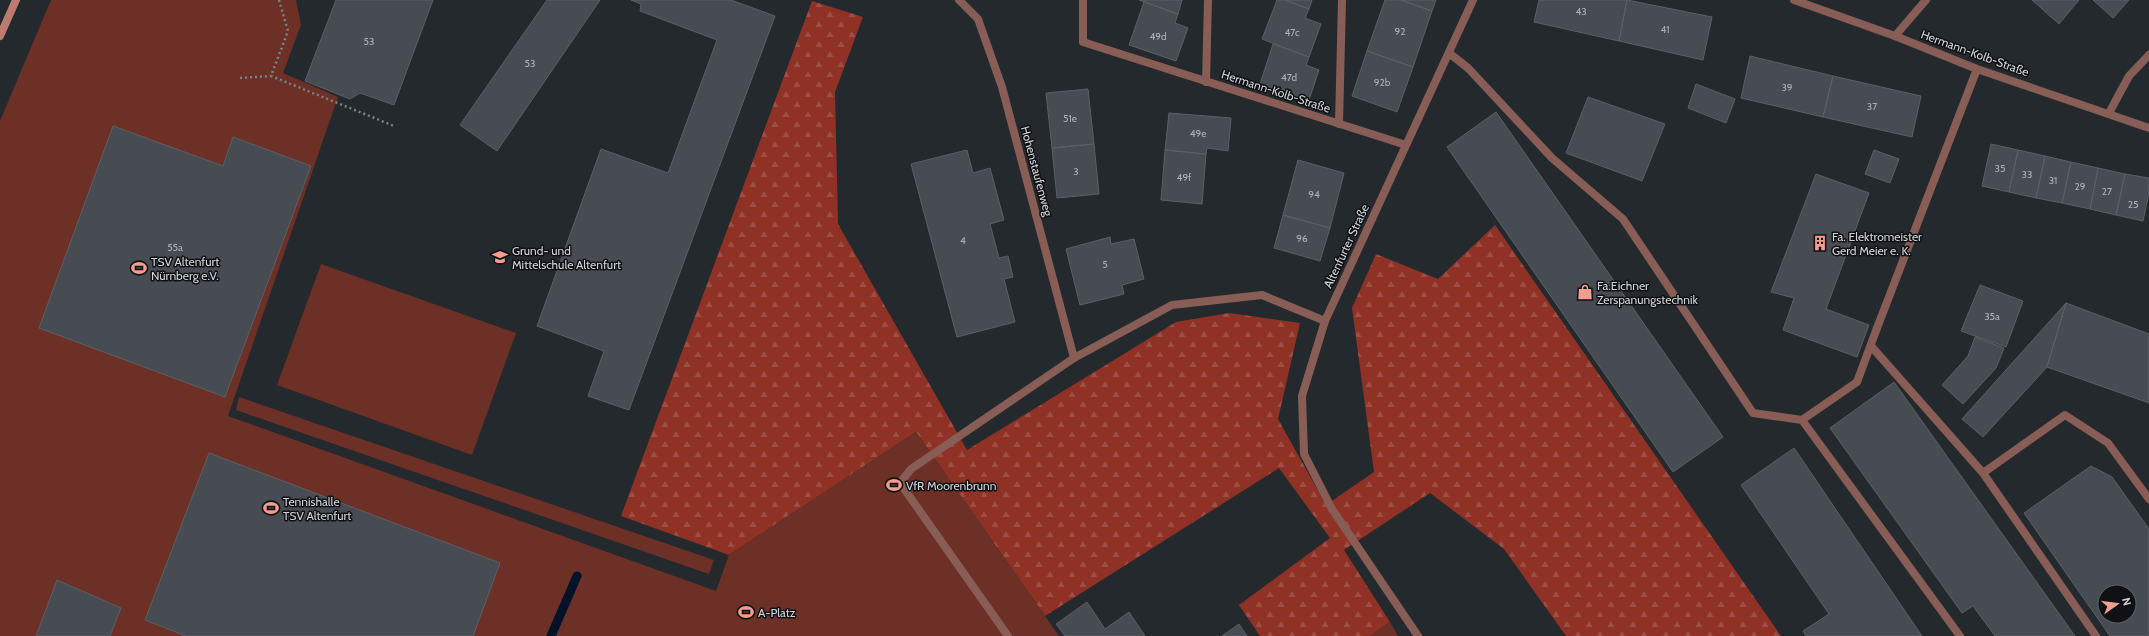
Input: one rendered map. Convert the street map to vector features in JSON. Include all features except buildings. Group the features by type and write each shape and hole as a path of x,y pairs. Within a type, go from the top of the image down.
{"main road":[{"path":"0,36 16,0"}],"street":[{"name":"Hohenstaufenweg","path":"958,0 978,19 1002,87 1074,358"},
{"name":"Hermann-Kolb-Straße","path":"1083,0 1083,42 1406,145"},
{"name":"Hermann-Kolb-Straße","path":"1206,82 1208,0"},
{"name":"Hermann-Kolb-Straße","path":"1339,124 1342,0"},
{"name":"Altenfurter Straße","path":"1418,636 1332,510 1304,454 1302,396 1325,321 1473,0"},
{"name":"Hermann-Kolb-Straße","path":"1794,0 1895,36 1977,69 2109,113 2149,128"},
{"path":"1895,36 1926,0"},
{"path":"1448,53 1468,68 1552,158 1623,218 1753,413 1802,420 1857,382 1977,69"},
{"path":"2109,113 2129,76 2149,55"},
{"path":"1008,636 900,483 911,468 1074,358 1172,305 1262,295 1325,321"},
{"path":"1871,346 1983,473 2096,636"},
{"path":"1983,473 2065,415 2108,442 2149,498"},
{"path":"1802,420 1960,636"}],"path":[{"path":"271,76 288,31 279,0"},
{"path":"240,78 271,76 394,126"}],"green space":[{"path":"812,1 863,17 835,92 838,224 967,450 1176,322 1229,313 1300,323 1278,419 1326,505 1374,472 1352,308 1376,254 1438,279 1495,225 1781,636 1566,636 1504,549 1430,493 1344,550 1390,622 1370,636 1260,636 1239,605 1330,538 1279,468 1045,616 916,432 729,555 621,516"}],"shaded area":[{"name":"TSV Altenfurt Nürnberg e.V.","path":"51,0 296,0 301,25 283,73 338,97 228,416 716,591 729,555 916,432 1059,636 0,636 0,121"},
{"path":"321,264 516,333 472,455 277,385"},
{"path":"239,397 714,560 709,574 236,410"},
{"path":"1390,622 1398,636 1370,636"}],"waterway":[{"path":"551,636 577,576"}],"place":[{"name":"Fa. Elektromeister Gerd Meier e. K.","path":"1820,243"},
{"name":"Grund- und Mittelschule Altenfurt","path":"500,257"},
{"name":"TSV Altenfurt Nürnberg e.V.","path":"139,268"},
{"name":"Fa.Eichner Zerspanungstechnik","path":"1585,292"},
{"name":"VfR Moorenbrunn","path":"894,485"},
{"name":"Tennishalle TSV Altenfurt","path":"271,508"},
{"name":"A-Platz","path":"746,612"}]}
